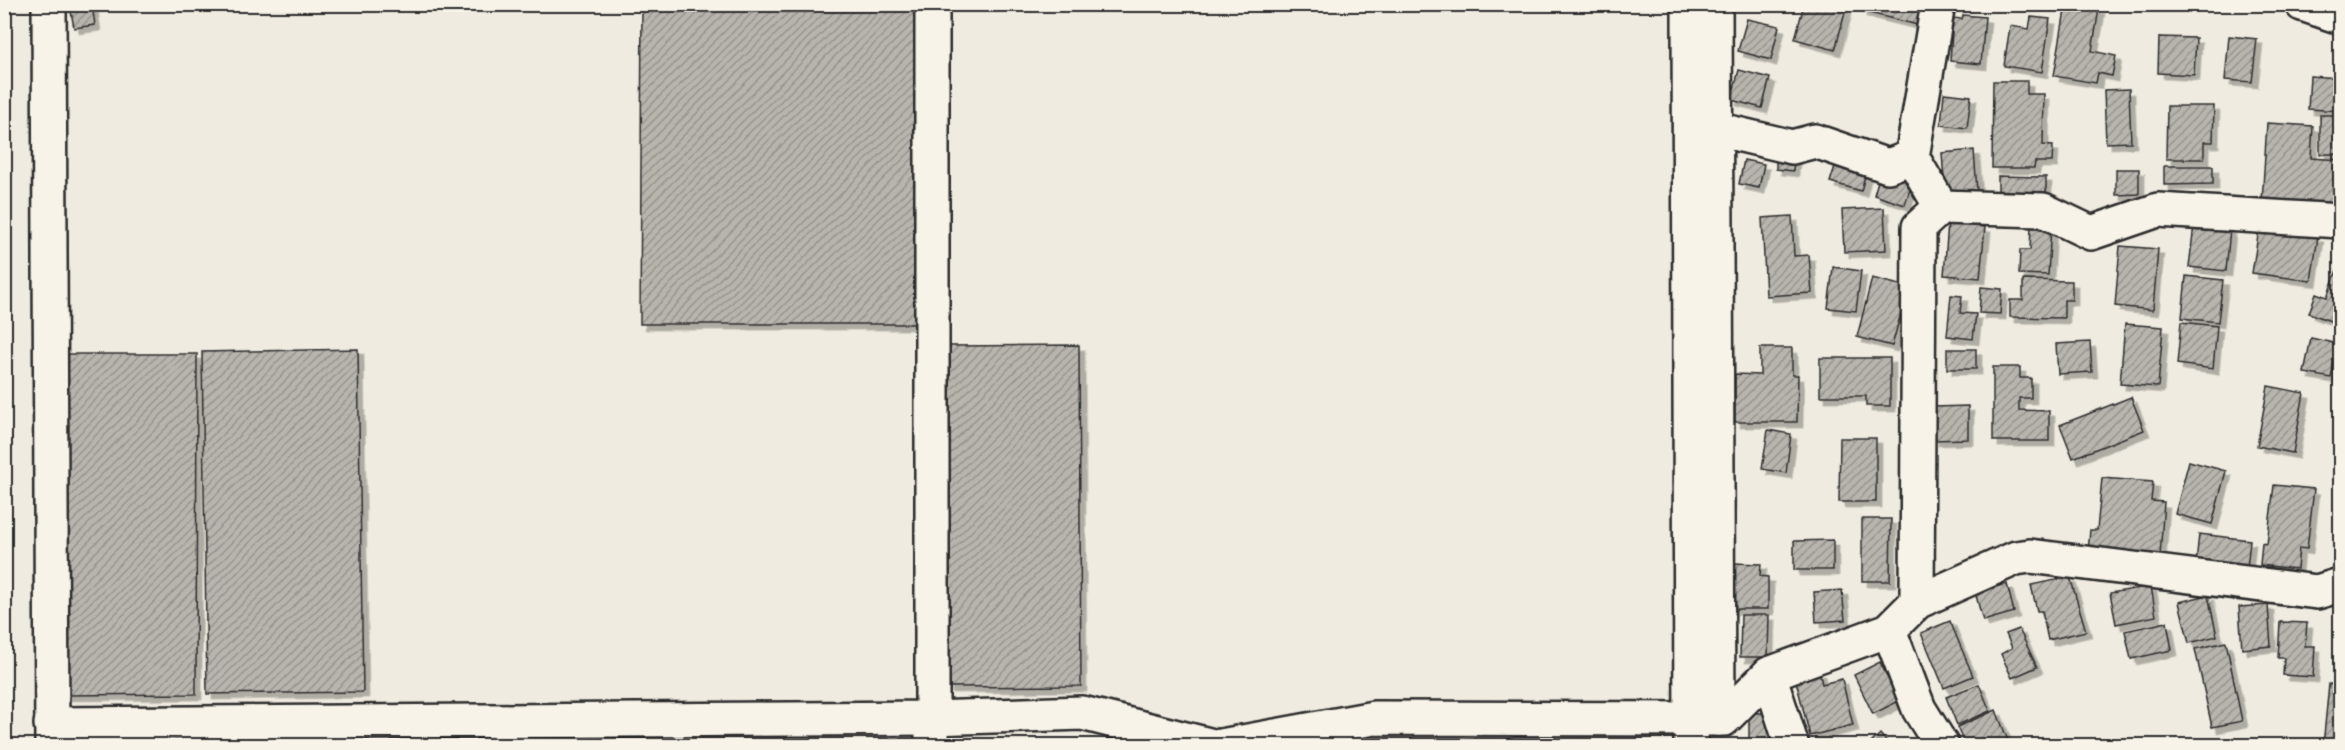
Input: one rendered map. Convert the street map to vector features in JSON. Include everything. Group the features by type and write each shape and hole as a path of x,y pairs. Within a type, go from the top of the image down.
{"street":[{"path":"49,4 51,735 931,732 1082,713 1213,746"},
{"path":"931,732 932,4"},
{"path":"1689,4 1702,129 1710,730"},
{"path":"1702,129 1715,4"},
{"path":"1938,4 1912,157 1941,207"},
{"path":"2302,4 2340,17"},
{"path":"1702,129 1792,147 1815,141 1888,166 1912,157"},
{"path":"1917,602 1919,227 1941,207 2043,210 2091,234 2158,210 2340,221"},
{"path":"1221,746 1374,718 1710,730 1769,674 1889,630 1917,602 2016,558 2030,556 2317,592 2340,585"},
{"path":"1889,630 1919,709 1942,746"},
{"path":"1769,674 1792,746"}],"building":[{"path":"92,4 95,25 74,28 70,6"},
{"path":"642,4 923,4 921,324 640,324"},
{"path":"1804,4 1830,4 1846,9 1835,50 1795,39"},
{"path":"1862,4 1927,4 1922,26 1861,11"},
{"path":"2066,4 2099,9 2092,51 2116,56 2112,76 2098,73 2096,83 2054,76"},
{"path":"1963,15 1985,17 1981,64 1950,61 1953,18 1962,19"},
{"path":"2031,17 2050,19 2042,72 2004,66 2010,26 2029,29"},
{"path":"1747,19 1779,26 1771,60 1738,51"},
{"path":"2229,36 2257,39 2252,82 2225,80"},
{"path":"2159,37 2196,38 2194,75 2158,73"},
{"path":"1739,70 1770,78 1762,108 1731,100"},
{"path":"2310,76 2340,78 2340,111 2308,109"},
{"path":"1993,81 2027,81 2027,94 2044,94 2043,145 2053,146 2052,162 2035,162 2034,168 1992,168"},
{"path":"2129,89 2131,142 2106,143 2104,90"},
{"path":"1944,93 1971,96 1967,128 1941,125"},
{"path":"2167,106 2214,106 2213,142 2204,142 2204,159 2166,159"},
{"path":"2320,115 2340,115 2340,154 2320,154"},
{"path":"2267,123 2313,126 2311,158 2340,160 2340,208 2262,202"},
{"path":"1974,150 1977,191 1945,194 1942,153"},
{"path":"1838,157 1868,165 1861,191 1830,182"},
{"path":"1776,158 1794,159 1793,171 1776,169"},
{"path":"1744,160 1764,164 1759,188 1739,184"},
{"path":"2164,166 2213,166 2213,184 2164,185"},
{"path":"2116,169 2139,169 2139,194 2116,195"},
{"path":"1880,174 1912,183 1905,205 1874,195"},
{"path":"1998,176 2046,177 2046,203 1998,202"},
{"path":"1884,208 1886,250 1844,252 1842,210"},
{"path":"1792,216 1794,256 1809,255 1812,293 1766,296 1762,218"},
{"path":"1948,223 1985,227 1980,278 1944,275"},
{"path":"2194,225 2230,229 2226,271 2189,267"},
{"path":"2031,226 2051,227 2048,275 2019,274 2020,250 2030,250"},
{"path":"2259,229 2318,237 2311,281 2252,273"},
{"path":"2120,246 2158,249 2153,310 2115,306"},
{"path":"2339,265 2340,308 2333,322 2309,313 2316,293 2327,297"},
{"path":"1833,267 1861,271 1856,311 1828,308"},
{"path":"2186,276 2223,280 2218,322 2182,318"},
{"path":"1872,278 1908,287 1892,346 1857,337"},
{"path":"2023,280 2072,281 2072,300 2064,300 2064,318 2010,317 2010,300 2023,300"},
{"path":"1981,287 2002,289 2000,314 1979,313"},
{"path":"1951,295 1962,296 1960,313 1976,314 1973,339 1947,336"},
{"path":"2181,322 2217,326 2213,369 2177,364"},
{"path":"2125,324 2163,327 2158,387 2120,384"},
{"path":"2311,338 2338,344 2331,378 2304,373"},
{"path":"2090,342 2092,372 2058,374 2056,344"},
{"path":"1079,345 1081,686 947,687 946,346"},
{"path":"1760,348 1792,348 1792,375 1798,375 1797,422 1735,422 1735,374 1760,375"},
{"path":"358,349 363,692 207,694 202,352"},
{"path":"1947,349 1976,349 1976,369 1947,369"},
{"path":"63,354 197,354 196,694 63,695"},
{"path":"1820,358 1890,358 1890,406 1866,406 1866,396 1820,396"},
{"path":"1993,367 2020,367 2020,378 2031,378 2031,398 2019,398 2019,410 2049,411 2049,441 1993,441"},
{"path":"2268,386 2304,393 2293,453 2257,446"},
{"path":"2131,397 2144,430 2073,458 2060,425"},
{"path":"1968,406 1968,439 1933,440 1932,407"},
{"path":"1768,430 1791,434 1786,473 1762,469"},
{"path":"1840,438 1876,438 1876,502 1839,502"},
{"path":"2189,461 2226,471 2212,524 2175,514"},
{"path":"2102,478 2153,482 2151,501 2164,502 2160,556 2088,552 2090,530 2097,530"},
{"path":"2274,485 2314,489 2307,549 2299,548 2297,569 2260,565 2262,543 2267,544"},
{"path":"1862,519 1891,519 1890,581 1862,581"},
{"path":"2199,534 2250,540 2247,569 2196,563"},
{"path":"1833,540 1833,570 1794,570 1794,541"},
{"path":"1733,563 1761,564 1760,576 1768,577 1768,609 1732,609"},
{"path":"2070,577 2086,631 2048,640 2042,611 2037,611 2031,585"},
{"path":"2007,584 2014,612 1983,621 1975,592"},
{"path":"2151,586 2156,616 2116,624 2110,593"},
{"path":"1842,590 1845,620 1816,622 1814,592"},
{"path":"2208,595 2217,636 2189,643 2179,602"},
{"path":"2268,605 2271,646 2242,649 2239,607"},
{"path":"1741,615 1769,615 1768,657 1740,657"},
{"path":"1950,621 1973,676 1944,688 1921,633"},
{"path":"2167,622 2172,650 2131,659 2125,631"},
{"path":"2280,622 2307,623 2305,646 2315,646 2313,677 2283,675 2284,658 2278,658"},
{"path":"2019,629 2037,667 2012,678 2001,654 2012,648 2006,634"},
{"path":"2226,642 2242,721 2212,727 2195,649"},
{"path":"1880,662 1899,701 1873,714 1854,675"},
{"path":"1819,671 1822,684 1842,679 1853,725 1810,736 1795,677"},
{"path":"1979,684 1990,711 1957,725 1946,697"},
{"path":"2329,684 2340,685 2340,746 2323,746"},
{"path":"1996,710 2010,746 1965,746 1957,727"},
{"path":"1749,713 1769,713 1769,744 1749,743"},
{"path":"1880,734 1890,746 1868,746"},
{"path":"642,743 642,746 530,746 530,745"}]}
